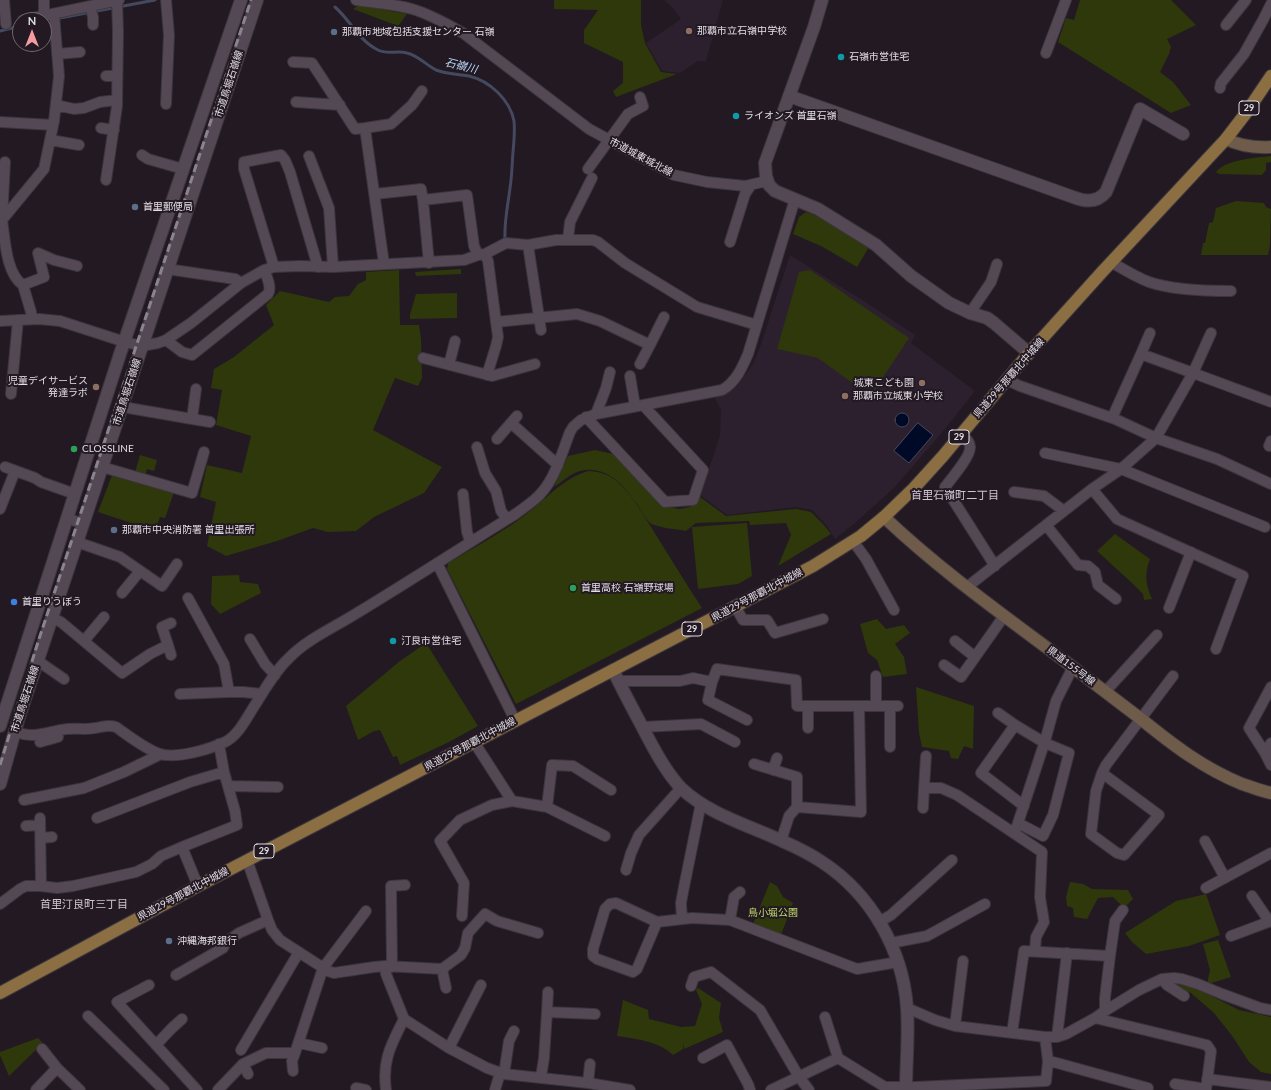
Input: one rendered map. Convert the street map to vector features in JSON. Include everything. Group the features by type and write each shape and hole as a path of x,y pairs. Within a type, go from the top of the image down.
{"main road":[{"name":"県道29号那覇北中城線","path":"0,994 247,860 813,566 853,541 884,518 914,488 1029,353 1111,262 1226,139 1271,76"},
{"path":"1226,139 1243,146 1271,146"},
{"name":"県道155号線","path":"884,518 967,587 1179,750 1219,774 1262,791 1271,793"}],"street":[{"path":"3,24 4,0"},
{"path":"44,0 49,12"},
{"path":"166,0 169,35 163,86 166,104"},
{"name":"市道鳥堀石嶺線","path":"0,725 125,342 241,0"},
{"name":"市道鳥堀石嶺線","path":"0,784 15,731 256,0"},
{"name":"市道城東城北線","path":"356,0 410,8 420,11 449,25 462,33 589,129 674,175 707,182 746,186 767,181"},
{"path":"822,0 814,27 765,163 767,181 771,188 783,196 795,199 818,209 876,245 911,276 949,303 970,313 987,318 1029,353"},
{"path":"1046,53 1066,0"},
{"path":"1226,25 1246,0"},
{"path":"2,220 44,169 53,125 59,76 52,18 92,14 117,1 117,100 106,180"},
{"path":"1220,88 1220,82 1244,54 1271,4"},
{"path":"57,54 80,52"},
{"path":"293,62 310,59 355,129 391,124 412,105 422,91"},
{"path":"106,76 117,76"},
{"path":"789,96 1073,198 1087,201 1098,199 1106,192 1140,110 1183,134"},
{"path":"568,239 570,222 590,173 608,140 628,114 643,106 640,97"},
{"path":"56,104 74,109 84,108 100,102 117,100"},
{"path":"296,102 340,106"},
{"path":"0,122 53,125"},
{"path":"101,128 114,130"},
{"path":"365,128 384,264"},
{"path":"50,140 79,145"},
{"path":"142,154 148,159 183,169"},
{"path":"166,340 182,352 192,355 268,294 269,269 244,169 244,162 281,155 285,160 290,172 318,267"},
{"path":"309,156 329,208 333,267"},
{"path":"5,162 2,220 6,249 12,270 18,282 23,285 32,319"},
{"path":"730,242 745,194 750,185"},
{"path":"375,194 420,189 423,200 429,263"},
{"path":"423,200 467,195 474,246 488,261 498,337 487,375"},
{"path":"40,742 87,729 112,725 161,754 178,755 219,744 233,737 245,722 275,675 289,657 297,650 357,614 535,500 548,484 558,465 570,432 577,423 586,417 596,414 639,405 721,393 738,375 748,354 795,199"},
{"path":"0,321 32,319 60,321 142,346 166,340 191,323 241,283 269,269 300,266 333,267 464,260 506,243 528,245 556,240 588,239 598,242 624,263 697,307 757,325"},
{"path":"528,245 541,330"},
{"path":"23,285 44,277 34,251 54,260 77,266"},
{"path":"1111,262 1150,282 1176,288 1207,291 1231,291"},
{"path":"970,313 991,282 997,264"},
{"path":"167,269 235,279 241,283"},
{"path":"496,322 577,314 600,321 650,345"},
{"path":"640,364 664,317"},
{"path":"11,394 18,320"},
{"path":"1112,418 1150,333"},
{"path":"967,587 1092,489 1121,469 1156,438 1193,374 1211,333"},
{"path":"449,365 455,341"},
{"path":"1141,354 1271,402"},
{"path":"423,358 492,376 535,364"},
{"path":"596,414 606,388 610,372"},
{"path":"586,417 665,502 693,500 704,470 639,405 630,376"},
{"path":"1007,380 1020,386 1112,418 1156,438 1216,459 1271,484"},
{"path":"192,419 196,389"},
{"path":"123,407 210,422"},
{"path":"497,439 514,420 558,465"},
{"path":"961,434 969,441 970,448 965,460 946,487 995,566"},
{"path":"477,447 484,473 496,491 501,511 507,519"},
{"path":"102,467 192,493 204,452"},
{"path":"1045,453 1121,469 1265,527"},
{"path":"0,508 10,469 75,494"},
{"path":"1092,489 1117,519 1243,576 1216,649"},
{"path":"1014,492 1044,496 1064,511"},
{"path":"463,494 467,532 470,541"},
{"path":"67,518 83,524"},
{"path":"1046,525 1078,565 1088,566 1094,572 1095,588 1116,599"},
{"path":"853,541 866,559 894,610"},
{"path":"77,542 120,557 162,586 177,564"},
{"path":"1170,608 1191,552"},
{"path":"437,562 515,720"},
{"path":"122,593 140,571"},
{"path":"188,598 224,664 229,692"},
{"path":"735,606 743,620 767,620 775,633 823,619"},
{"path":"944,665 961,677 1004,616"},
{"path":"84,641 104,617"},
{"path":"52,618 61,622 122,673 150,654 170,650 162,627 171,623"},
{"path":"1105,692 1157,635"},
{"path":"250,639 265,664 275,675"},
{"path":"955,641 974,657"},
{"path":"38,661 64,679"},
{"path":"1016,828 1056,701 1073,667"},
{"path":"747,720 708,700 717,669 796,680 797,706 894,706 890,747"},
{"path":"613,670 643,728 669,773 681,788 701,803 724,816 811,855 833,870 856,891 880,922 891,943 904,984 907,1008 906,1088"},
{"path":"876,676 876,706"},
{"path":"1102,773 1159,815 1124,855 1117,853 1091,834 1096,791 1102,773 1106,765 1173,676"},
{"path":"619,681 680,681 694,678 712,682"},
{"path":"1271,687 1249,728 1271,765"},
{"path":"180,694 243,692 262,694"},
{"path":"808,706 808,728"},
{"path":"796,807 861,812 859,706"},
{"path":"924,788 941,788 957,795 1016,828 1043,836 1053,815 1069,753 1044,743 998,713"},
{"path":"643,728 701,724 735,742"},
{"path":"0,725 22,735 32,735 67,729 87,729"},
{"path":"1015,725 981,773 1024,806"},
{"path":"474,742 512,801"},
{"path":"1265,753 1271,743"},
{"path":"0,904 26,886 57,888 73,886 136,872 152,864 161,856 237,825 219,744"},
{"path":"24,800 84,788 124,772 161,754"},
{"path":"923,808 926,756"},
{"path":"773,770 777,758"},
{"path":"754,764 797,776 796,807 789,816 781,841"},
{"path":"547,807 552,765 573,766 611,790"},
{"path":"97,818 190,782 224,772"},
{"path":"228,786 278,787"},
{"path":"626,870 631,853 639,835 681,788"},
{"path":"462,916 464,883 440,841 460,820 492,805 512,801 547,807 605,836"},
{"path":"682,918 681,903 701,803"},
{"path":"26,826 40,822 41,838 36,858 42,886"},
{"path":"1016,828 1042,852 1040,897 1044,922 1036,936 1034,951"},
{"path":"41,838 52,837"},
{"path":"1205,841 1212,862 1226,878"},
{"path":"182,847 198,886"},
{"path":"1206,888 1271,853"},
{"path":"247,860 272,930 280,940 322,968 334,973 374,967 442,969 461,955 466,948 468,933 485,914 497,921 538,933"},
{"path":"880,922 891,915 952,860"},
{"path":"405,885 391,886 389,967 386,974 404,1019 448,1048 475,1063 502,1073 588,1083 630,1090"},
{"path":"730,920 734,897 740,892"},
{"path":"1230,936 1270,921 1252,896"},
{"path":"657,922 637,969 633,972 597,959 593,956 593,949 605,909 610,904 616,903 657,922 682,918 730,920 857,969 898,962"},
{"path":"891,943 927,936 985,904"},
{"path":"1105,1010 1105,998 1115,921 1123,910"},
{"path":"293,1071 292,1061 294,1053 322,968 366,911"},
{"path":"176,975 223,948 226,942 239,933 268,920"},
{"path":"1012,1034 1024,951 1110,956"},
{"path":"242,1050 299,952"},
{"path":"1057,1037 1067,953"},
{"path":"955,1026 963,961"},
{"path":"442,969 446,988"},
{"path":"690,986 694,977 711,972 760,1010 799,1077 809,1090"},
{"path":"907,1008 955,1026 1012,1034 1057,1037 1066,1034 1095,1018 1105,1010 1139,990 1162,979 1174,978 1198,984 1260,1008 1271,1010"},
{"path":"1162,979 1167,985 1184,996"},
{"path":"149,985 117,1002 197,1090"},
{"path":"448,1048 481,985"},
{"path":"541,1077 548,992"},
{"path":"547,1012 595,1014"},
{"path":"88,1016 164,1090"},
{"path":"824,1017 838,1058 885,1087 1046,1086 1048,1061 1045,1037"},
{"path":"1095,1018 1207,1044 1211,1051 1206,1090 1175,1084"},
{"path":"156,1045 182,1019"},
{"path":"386,1090 385,1081 387,1056 404,1019"},
{"path":"495,1090 502,1073 509,1041 514,1031"},
{"path":"298,1043 322,1048"},
{"path":"704,1058 727,1045 750,1090"},
{"path":"42,1049 57,1068 80,1090"},
{"path":"218,1090 266,1053 294,1053"},
{"path":"771,1090 838,1058"},
{"path":"1048,1061 1057,1062 1148,1088"},
{"path":"588,1083 590,1064"},
{"path":"36,1090 57,1068"},
{"path":"1207,1078 1271,1087"}],"shaded area":[{"name":"那覇市立石嶺中学校","path":"664,0 723,0 706,61 698,61 680,73 662,71 646,43 681,19 673,8"},
{"name":"那覇市立城東小学校","path":"790,255 915,335 911,343 975,391 940,435 895,487 835,539 826,525 812,510 796,507 727,515 701,496 707,469 709,469 720,435 721,410 715,398 737,386 754,362"}],"green space":[{"path":"554,0 641,0 641,25 645,43 661,72 677,74 616,97 613,91 623,83 623,62 584,43 584,30 598,10 554,9"},
{"path":"1080,0 1171,0 1196,25 1167,39 1171,47 1160,72 1173,82 1191,105 1171,113 1058,42 1066,18 1074,20"},
{"path":"359,5 407,14 398,26 353,9"},
{"path":"1271,156 1271,162 1266,163 1266,170 1262,175 1219,174 1216,172 1227,164"},
{"path":"1236,201 1264,203 1266,207 1271,209 1270,245 1268,255 1201,255 1209,223 1213,222 1216,208"},
{"path":"806,212 822,219 869,247 857,267 821,246 793,234 799,217"},
{"path":"461,269 461,274 416,276 415,272"},
{"path":"399,270 400,325 419,325 421,339 422,378 418,386 395,378 373,430 442,467 424,493 374,517 356,531 328,532 313,528 277,541 226,556 207,546 216,502 200,497 207,465 242,473 251,436 216,425 222,390 211,388 214,369 234,357 274,325 266,305 280,291 329,302 335,297 349,296 358,284 366,280 366,272"},
{"path":"810,270 909,338 874,391 870,393 865,392 818,358 777,349 799,272"},
{"path":"457,293 457,318 410,319 416,294"},
{"path":"595,450 613,454 658,501 667,507 680,509 690,507 700,497 726,516 796,509 811,512 831,534 778,566 791,535 786,523 750,525 749,521 696,523 686,531 653,525 646,519 636,502 618,481 611,476 596,470 577,472 554,487 568,456"},
{"path":"140,455 157,460 154,471 147,469 145,476 135,473"},
{"name":"首里高校 石嶺野球場","path":"588,471 602,473 610,477 626,490 638,506 702,608 516,704 447,569 448,563 512,524 569,479"},
{"path":"112,475 174,492 165,518 160,517 155,531 98,512"},
{"path":"747,523 752,576 738,584 698,589 692,527"},
{"path":"1115,534 1150,559 1146,579 1152,599 1144,600 1143,594 1097,551"},
{"path":"239,575 240,582 258,584 261,593 220,614 211,604 212,576"},
{"path":"877,619 886,629 904,625 910,633 895,644 904,657 907,674 883,677 877,660 868,653 860,624"},
{"path":"426,643 478,726 449,742 400,765 397,756 393,757 380,730 374,731 358,740 346,706 400,661"},
{"path":"916,687 974,706 973,749 964,746 958,759 951,758 949,751 922,747 919,733"},
{"name":"鳥小堀公園","path":"770,882 777,886 783,897 793,903 781,935 753,924"},
{"path":"1070,882 1083,884 1092,889 1128,890 1133,899 1124,908 1113,897 1098,898 1087,919 1074,917 1073,908 1067,906 1066,897"},
{"path":"1206,894 1220,935 1189,946 1146,954 1132,942 1125,933 1176,901"},
{"path":"1218,940 1231,977 1208,984 1210,970 1203,944"},
{"path":"1178,984 1192,986 1239,1010 1271,1017 1271,1074 1261,1072 1249,1062 1233,1037 1214,1013 1191,993 1176,987"},
{"path":"698,988 721,1003 719,1018 723,1032 684,1049 683,1042 683,1049 673,1055 667,1050 654,1044 617,1036 623,1000 648,1010 649,1019 681,1027 695,1026 702,1004 696,990"},
{"path":"38,1038 43,1043 9,1076 0,1052"}],"water":[{"path":"899,413 905,413 909,417 909,423 905,427 899,427 895,423 895,417"},
{"path":"918,423 933,435 909,463 894,451"}],"waterway":[{"name":"石嶺川","path":"52,19 155,0"},
{"name":"石嶺川","path":"335,7 360,36 378,50 385,52 407,53 415,56 436,70 469,76 477,79 498,92 504,99 512,113 514,121 512,174 505,239"},
{"name":"石嶺川","path":"0,31 12,28"}],"railway":[{"path":"0,765 38,642 251,0"}],"place":[{"name":"那覇市立石嶺中学校","path":"689,31"},
{"name":"那覇市地域包括支援センター 石嶺","path":"334,32"},
{"name":"石嶺市営住宅","path":"841,57"},
{"name":"ライオンズ 首里石嶺","path":"736,116"},
{"name":"首里郵便局","path":"135,207"},
{"name":"城東こども園","path":"922,383"},
{"name":"児童デイサービス 発達ラボ","path":"96,387"},
{"name":"那覇市立城東小学校","path":"845,396"},
{"name":"CLOSSLINE","path":"74,449"},
{"name":"那覇市中央消防署 首里出張所","path":"114,530"},
{"name":"首里高校 石嶺野球場","path":"573,588"},
{"name":"首里りうぼう","path":"14,602"},
{"name":"汀良市営住宅","path":"393,641"},
{"name":"沖縄海邦銀行","path":"169,941"}],"district":[{"name":"首里石嶺町二丁目","path":"955,495"},
{"name":"首里汀良町三丁目","path":"84,904"}]}
